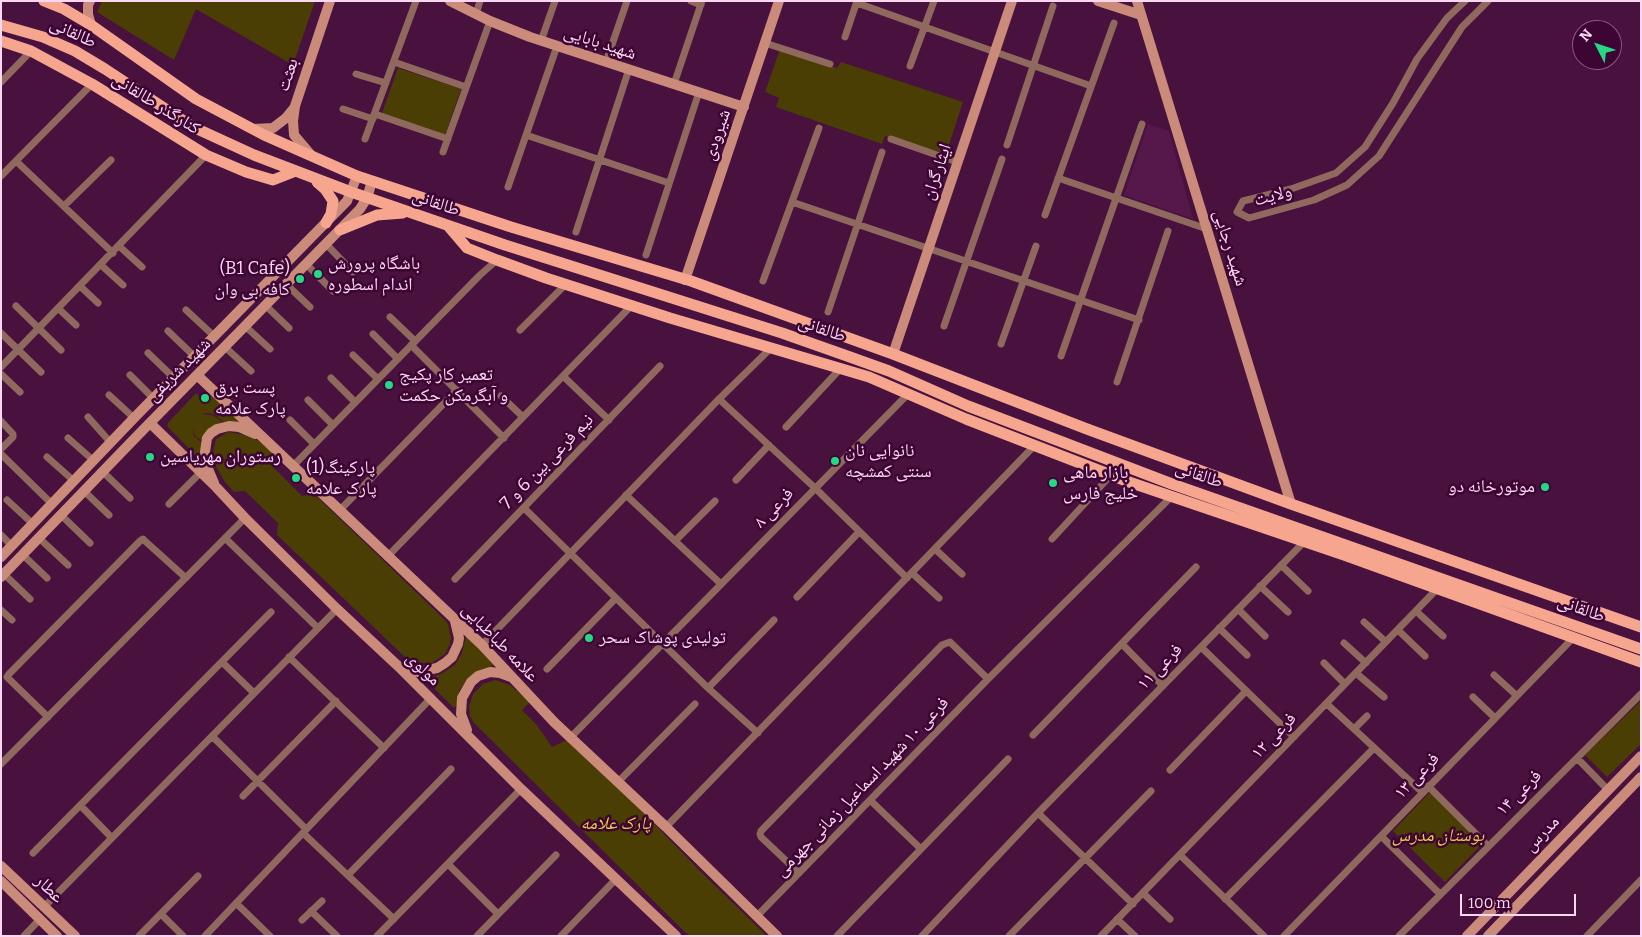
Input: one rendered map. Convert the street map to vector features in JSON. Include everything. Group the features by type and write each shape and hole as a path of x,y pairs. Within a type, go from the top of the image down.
{"main road":[{"name":"طالقانی","path":"44,1 64,9 91,25 196,99 253,129 372,182 520,230 685,280 893,354 1078,426 1291,504 1641,627"},
{"name":"طالقانی","path":"1,25 43,37 75,51 105,68 193,126 308,176 448,226 782,333 889,371 958,402 1172,484 1641,649"},
{"name":"کنارگذر طالقانی","path":"1,41 31,51 92,84 206,155 246,172 273,180 296,171"},
{"path":"308,176 325,189 333,201 326,223"},
{"path":"340,230 377,215 410,213"},
{"path":"448,226 467,248 497,260 632,305 869,377 995,430 1112,475 1641,662"},
{"path":"958,402 995,430"}],"street":[{"path":"90,1 88,14 91,25"},
{"name":"بعثت","path":"312,155 294,135 293,121 295,106 330,1"},
{"path":"365,139 416,1"},
{"name":"شهید بابایی","path":"450,1 490,22 541,41 744,106"},
{"path":"476,14 480,1"},
{"path":"541,41 554,1"},
{"path":"606,62 627,1"},
{"path":"674,84 702,3 691,1"},
{"name":"شیرودی","path":"685,280 779,1"},
{"path":"910,66 934,1"},
{"name":"ایثارگران","path":"893,354 1012,1"},
{"path":"1098,1 1141,15"},
{"name":"شهید رجایی","path":"1137,1 1291,504"},
{"name":"ولایت","path":"1464,1 1448,18 1418,59 1365,147 1336,174 1291,189 1243,201 1237,212 1249,218 1314,200 1347,185 1379,156 1462,26 1488,1"},
{"path":"845,37 857,2 1091,86"},
{"path":"1007,145 1053,6"},
{"path":"443,152 490,22"},
{"path":"1045,215 1114,23"},
{"path":"765,44 830,64"},
{"path":"508,187 557,46"},
{"path":"1,82 31,51"},
{"path":"394,62 466,88"},
{"path":"576,232 629,69"},
{"path":"356,74 386,83"},
{"path":"1,176 92,84"},
{"path":"646,255 699,92"},
{"path":"253,129 273,128 286,118 295,106"},
{"path":"343,109 374,116 448,139"},
{"path":"1061,356 1142,124"},
{"path":"764,281 819,128"},
{"path":"526,135 670,183"},
{"path":"890,139 957,162"},
{"path":"828,312 882,152"},
{"path":"1,367 206,155"},
{"path":"944,326 1002,159"},
{"path":"64,206 111,160"},
{"path":"16,161 113,252"},
{"name":"شهید شریفی","path":"1,557 134,418 348,201 357,176"},
{"path":"1058,178 1207,229"},
{"name":"شهید شریفی","path":"3,576 360,209 367,198 372,182"},
{"path":"792,202 1139,320"},
{"path":"1117,382 1168,232"},
{"path":"326,244 353,272"},
{"path":"119,246 142,267"},
{"path":"1001,344 1036,246"},
{"path":"299,252 304,251 308,253 307,263 333,292"},
{"path":"292,466 497,260"},
{"path":"101,265 123,285"},
{"path":"286,284 310,307"},
{"path":"520,330 566,284"},
{"path":"80,286 98,303"},
{"path":"265,305 289,328"},
{"path":"387,557 632,305"},
{"path":"16,306 61,350"},
{"path":"58,309 76,325"},
{"path":"186,310 215,337"},
{"path":"390,317 504,438"},
{"path":"245,326 270,350"},
{"path":"168,331 195,357"},
{"path":"1,333 41,372"},
{"path":"373,334 398,359"},
{"path":"225,347 252,371"},
{"path":"482,645 570,552 772,347"},
{"path":"148,353 174,378"},
{"path":"353,355 378,379"},
{"name":"نیم فرعی بین 6 و 7","path":"455,579 660,366"},
{"path":"786,427 841,368"},
{"path":"1,374 20,392"},
{"path":"130,375 154,399"},
{"name":"علامه طباطبایی","path":"197,375 482,645 548,716 666,827 777,936"},
{"path":"563,376 609,420"},
{"path":"331,378 355,402"},
{"path":"339,511 457,390"},
{"name":"فرعی ۸","path":"571,736 908,394"},
{"path":"109,395 134,418"},
{"path":"501,396 523,417"},
{"path":"719,399 815,488 859,532 939,598"},
{"path":"308,400 332,424"},
{"path":"88,417 111,443"},
{"path":"290,420 314,444"},
{"path":"1,421 13,436 1,449"},
{"name":"مولوی","path":"150,423 337,609 431,698 521,789 676,936"},
{"path":"216,487 209,472 205,452 207,438 211,433 223,427 234,426 265,439"},
{"path":"68,438 94,461"},
{"path":"736,480 769,445"},
{"path":"666,827 1035,445"},
{"path":"1,454 52,504"},
{"path":"47,457 74,481"},
{"path":"103,472 130,498"},
{"path":"169,504 200,473"},
{"path":"1052,539 1112,475"},
{"path":"66,490 76,500"},
{"path":"84,491 109,515"},
{"path":"626,496 721,584"},
{"name":"فرعی ۱۰ شهید اسماعیل زمانی جهرمی","path":"757,916 988,679 1172,496"},
{"path":"7,500 33,524"},
{"path":"675,541 715,502"},
{"path":"524,508 708,688 758,733"},
{"path":"62,515 90,543"},
{"path":"1,764 245,518"},
{"path":"797,597 859,532"},
{"path":"1,535 12,546"},
{"path":"39,538 68,565"},
{"path":"225,538 318,628"},
{"path":"48,717 7,677 78,604 143,539 186,578"},
{"name":"فرعی ۱۱","path":"1038,813 1304,542"},
{"path":"935,549 962,574"},
{"path":"23,555 48,578"},
{"path":"1281,565 1308,591"},
{"path":"1032,735 1196,567"},
{"path":"3,576 30,599"},
{"path":"1260,586 1288,612"},
{"name":"فرعی ۱۲","path":"1101,936 1328,704 1437,589"},
{"path":"546,669 616,598"},
{"path":"44,906 337,609"},
{"path":"1238,609 1265,636"},
{"path":"1,610 12,620"},
{"path":"33,853 271,612"},
{"path":"1416,612 1443,636"},
{"path":"398,666 418,672 437,668 452,657 458,644 458,631 454,619"},
{"path":"708,688 774,620"},
{"path":"1364,622 1386,642"},
{"path":"1219,628 1247,655"},
{"path":"1398,630 1425,656"},
{"name":"فرعی ۱۳","path":"1284,936 1494,717 1573,638"},
{"path":"799,873 761,837 761,830 942,645 950,642 988,679"},
{"path":"1344,643 1366,664"},
{"path":"1122,644 1163,686"},
{"path":"1201,647 1294,737"},
{"path":"289,657 384,748"},
{"path":"222,662 254,693"},
{"path":"1324,663 1346,684"},
{"path":"473,740 466,729 461,714 462,698 471,682 478,676 490,672 500,673 514,679"},
{"path":"1356,673 1384,698"},
{"path":"1494,675 1516,695"},
{"path":"1170,770 1246,691"},
{"name":"فرعی ۱۴","path":"1399,936 1641,694"},
{"path":"1473,696 1494,717"},
{"path":"205,936 431,698"},
{"path":"243,796 336,701"},
{"path":"618,782 695,704"},
{"path":"1328,704 1422,792"},
{"path":"1354,729 1367,716"},
{"path":"212,736 348,875 394,919"},
{"path":"1225,899 1374,748"},
{"name":"مدرس","path":"1467,936 1641,756"},
{"path":"1577,758 1608,790"},
{"path":"837,936 1008,759"},
{"path":"348,875 451,769"},
{"name":"مدرس","path":"1488,936 1641,777"},
{"path":"1428,786 1488,846"},
{"path":"377,936 521,789"},
{"path":"1009,936 1151,791"},
{"path":"870,800 921,849"},
{"path":"80,805 112,838"},
{"path":"922,936 1038,813 1133,904"},
{"path":"1381,836 1440,894"},
{"path":"477,936 556,855"},
{"path":"1180,855 1264,936"},
{"path":"448,864 498,914"},
{"name":"عطار","path":"2,867 75,936"},
{"path":"139,936 198,876"},
{"path":"561,936 616,879"},
{"path":"1587,936 1641,880"},
{"name":"عطار","path":"1,881 57,936"},
{"path":"1143,893 1170,919"},
{"path":"302,920 322,901"},
{"path":"236,903 270,936"},
{"path":"311,911 337,936"},
{"path":"161,914 183,936"},
{"path":"1118,919 1135,936"},
{"path":"24,936 40,920"}],"shaded area":[{"path":"1148,124 1169,131 1193,219 1124,195"}],"green space":[{"path":"102,1 315,1 293,65 196,9 174,60 97,12"},
{"path":"780,49 837,68 841,62 963,102 946,154 885,136 882,144 776,107 779,98 765,92"},
{"path":"398,68 461,89 445,135 382,113"},
{"path":"196,393 205,402 213,394 240,422 223,422 213,414 202,414 212,415 222,423 203,442 195,436 193,428 194,436 202,443 203,463 167,426"},
{"path":"228,432 245,435 259,441 272,452 270,464 302,496 314,494 444,619 448,624 451,638 445,654 432,663 416,663 407,659 277,535 278,523 245,491 234,492 219,472 215,464 213,452 216,439"},
{"path":"466,636 496,665 480,670 468,678 459,691 457,705 454,708 425,679 441,674 455,665 462,653"},
{"name":"پارک علامه","path":"495,680 510,685 530,702 522,710 536,724 552,747 567,740 640,809 767,936 689,936 474,723 470,716 469,707 473,694 483,684"},
{"path":"1641,701 1641,744 1607,777 1585,755"},
{"name":"بوستان مدرس","path":"1432,790 1484,842 1445,882 1393,831"}],"place":[{"name":"باشگاه پرورش اندام اسطوره","path":"318,274"},
{"name":"(B1 Cafe) کافه بی وان","path":"300,279"},
{"name":"تعمیر کار پکیج و آبگرمکن حکمت","path":"389,385"},
{"name":"پست برق پارک علامه","path":"205,398"},
{"name":"رستوران مهریاسین","path":"150,457"},
{"name":"نانوایی نان سنتی کمشچه","path":"835,461"},
{"name":"پارکینگ(1) پارک علامه","path":"296,478"},
{"name":"بازار ماهی خلیج فارس","path":"1053,483"},
{"name":"موتورخانه دو","path":"1545,487"},
{"name":"تولیدی پوشاک سحر","path":"589,638"}]}
